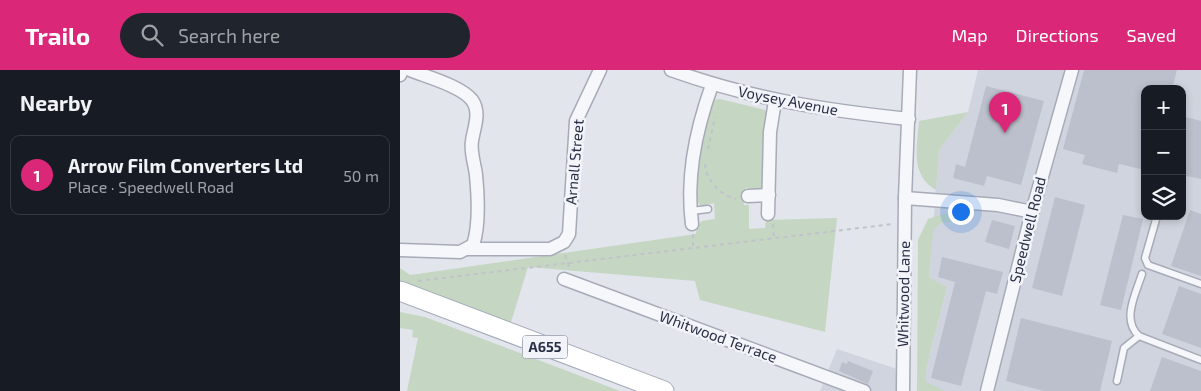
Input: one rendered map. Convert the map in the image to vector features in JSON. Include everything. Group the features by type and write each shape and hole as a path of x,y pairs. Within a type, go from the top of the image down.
{"main road":[{"name":"A655","path":"403,290 426,302 664,391"}],"street":[{"path":"400,75 402,70"},
{"path":"400,250 460,252 468,249 473,244 476,234 476,178 471,143 477,112 476,107 472,99 456,88 410,70"},
{"name":"Arnall Street","path":"468,249 550,249 564,242 570,228 576,121 600,70"},
{"name":"Voysey Avenue","path":"671,70 712,85 775,101 909,119"},
{"name":"Whitwood Lane","path":"903,391 905,198 910,70"},
{"name":"Speedwell Road","path":"987,391 1032,212 1072,70"},
{"path":"692,224 691,183 695,149 706,100 712,85"},
{"path":"768,214 770,132 775,101"},
{"path":"748,196 768,195"},
{"path":"905,198 998,205 1032,212"},
{"name":"Whitwood Terrace","path":"569,279 864,391"}],"lane":[{"path":"691,211 708,208"},
{"path":"1156,220 1146,258 1148,265 1201,284"},
{"path":"1142,274 1130,315 1130,324 1139,336 1201,360"},
{"path":"1117,381 1124,348 1139,336"}],"path":[{"path":"706,100 711,103 715,113 707,151"},
{"path":"706,157 707,175 714,185 733,198 742,199 748,196"},
{"path":"403,290 905,223"}],"shaded area":[{"path":"978,70 1201,70 1201,391 926,391 926,369 947,287 929,277 939,150 968,112"},
{"path":"837,349 897,369 896,391 820,391"}],"green space":[{"path":"720,99 765,110 768,114 766,182 761,189 745,188 744,205 749,205 749,229 765,228 766,220 837,218 825,332 700,300 695,281 528,267 511,322 400,286 400,268 410,275 696,234 697,226 702,221 715,219 714,203 701,206 693,196 697,148 713,100"},
{"path":"968,112 939,150 936,190 922,177 917,160 919,121"},
{"path":"977,211 963,221 941,223 933,231 929,277 947,287 926,369 926,382 945,391 917,391 918,240 928,219 949,212"},
{"path":"400,312 425,317 620,391 407,391 418,338 412,337 413,330 400,328"}],"building":[{"path":"1084,70 1177,70 1173,85 1141,85 1141,169 1119,164 1117,173 1082,164 1085,155 1063,149"},
{"path":"986,86 1044,101 1021,185 987,176 984,186 953,178 956,164 965,167"},
{"path":"1186,117 1201,121 1201,179 1186,176"},
{"path":"1055,197 1085,205 1062,296 1032,288"},
{"path":"1190,210 1201,214 1201,276 1171,266"},
{"path":"1123,215 1141,219 1143,220 1121,310 1100,305"},
{"path":"992,220 1015,226 1009,249 985,242"},
{"path":"942,257 1003,272 997,294 986,291 961,386 931,378 955,282 938,277"},
{"path":"1179,286 1201,294 1201,348 1162,334"},
{"path":"1021,318 1112,341 1100,391 1044,391 1006,381"},
{"path":"1162,357 1201,371 1201,391 1150,391"},
{"path":"848,361 873,371 868,384 839,371 842,362 847,364"}],"place":[{"name":"Arrow Film Converters Ltd","path":"1005,133"}]}
